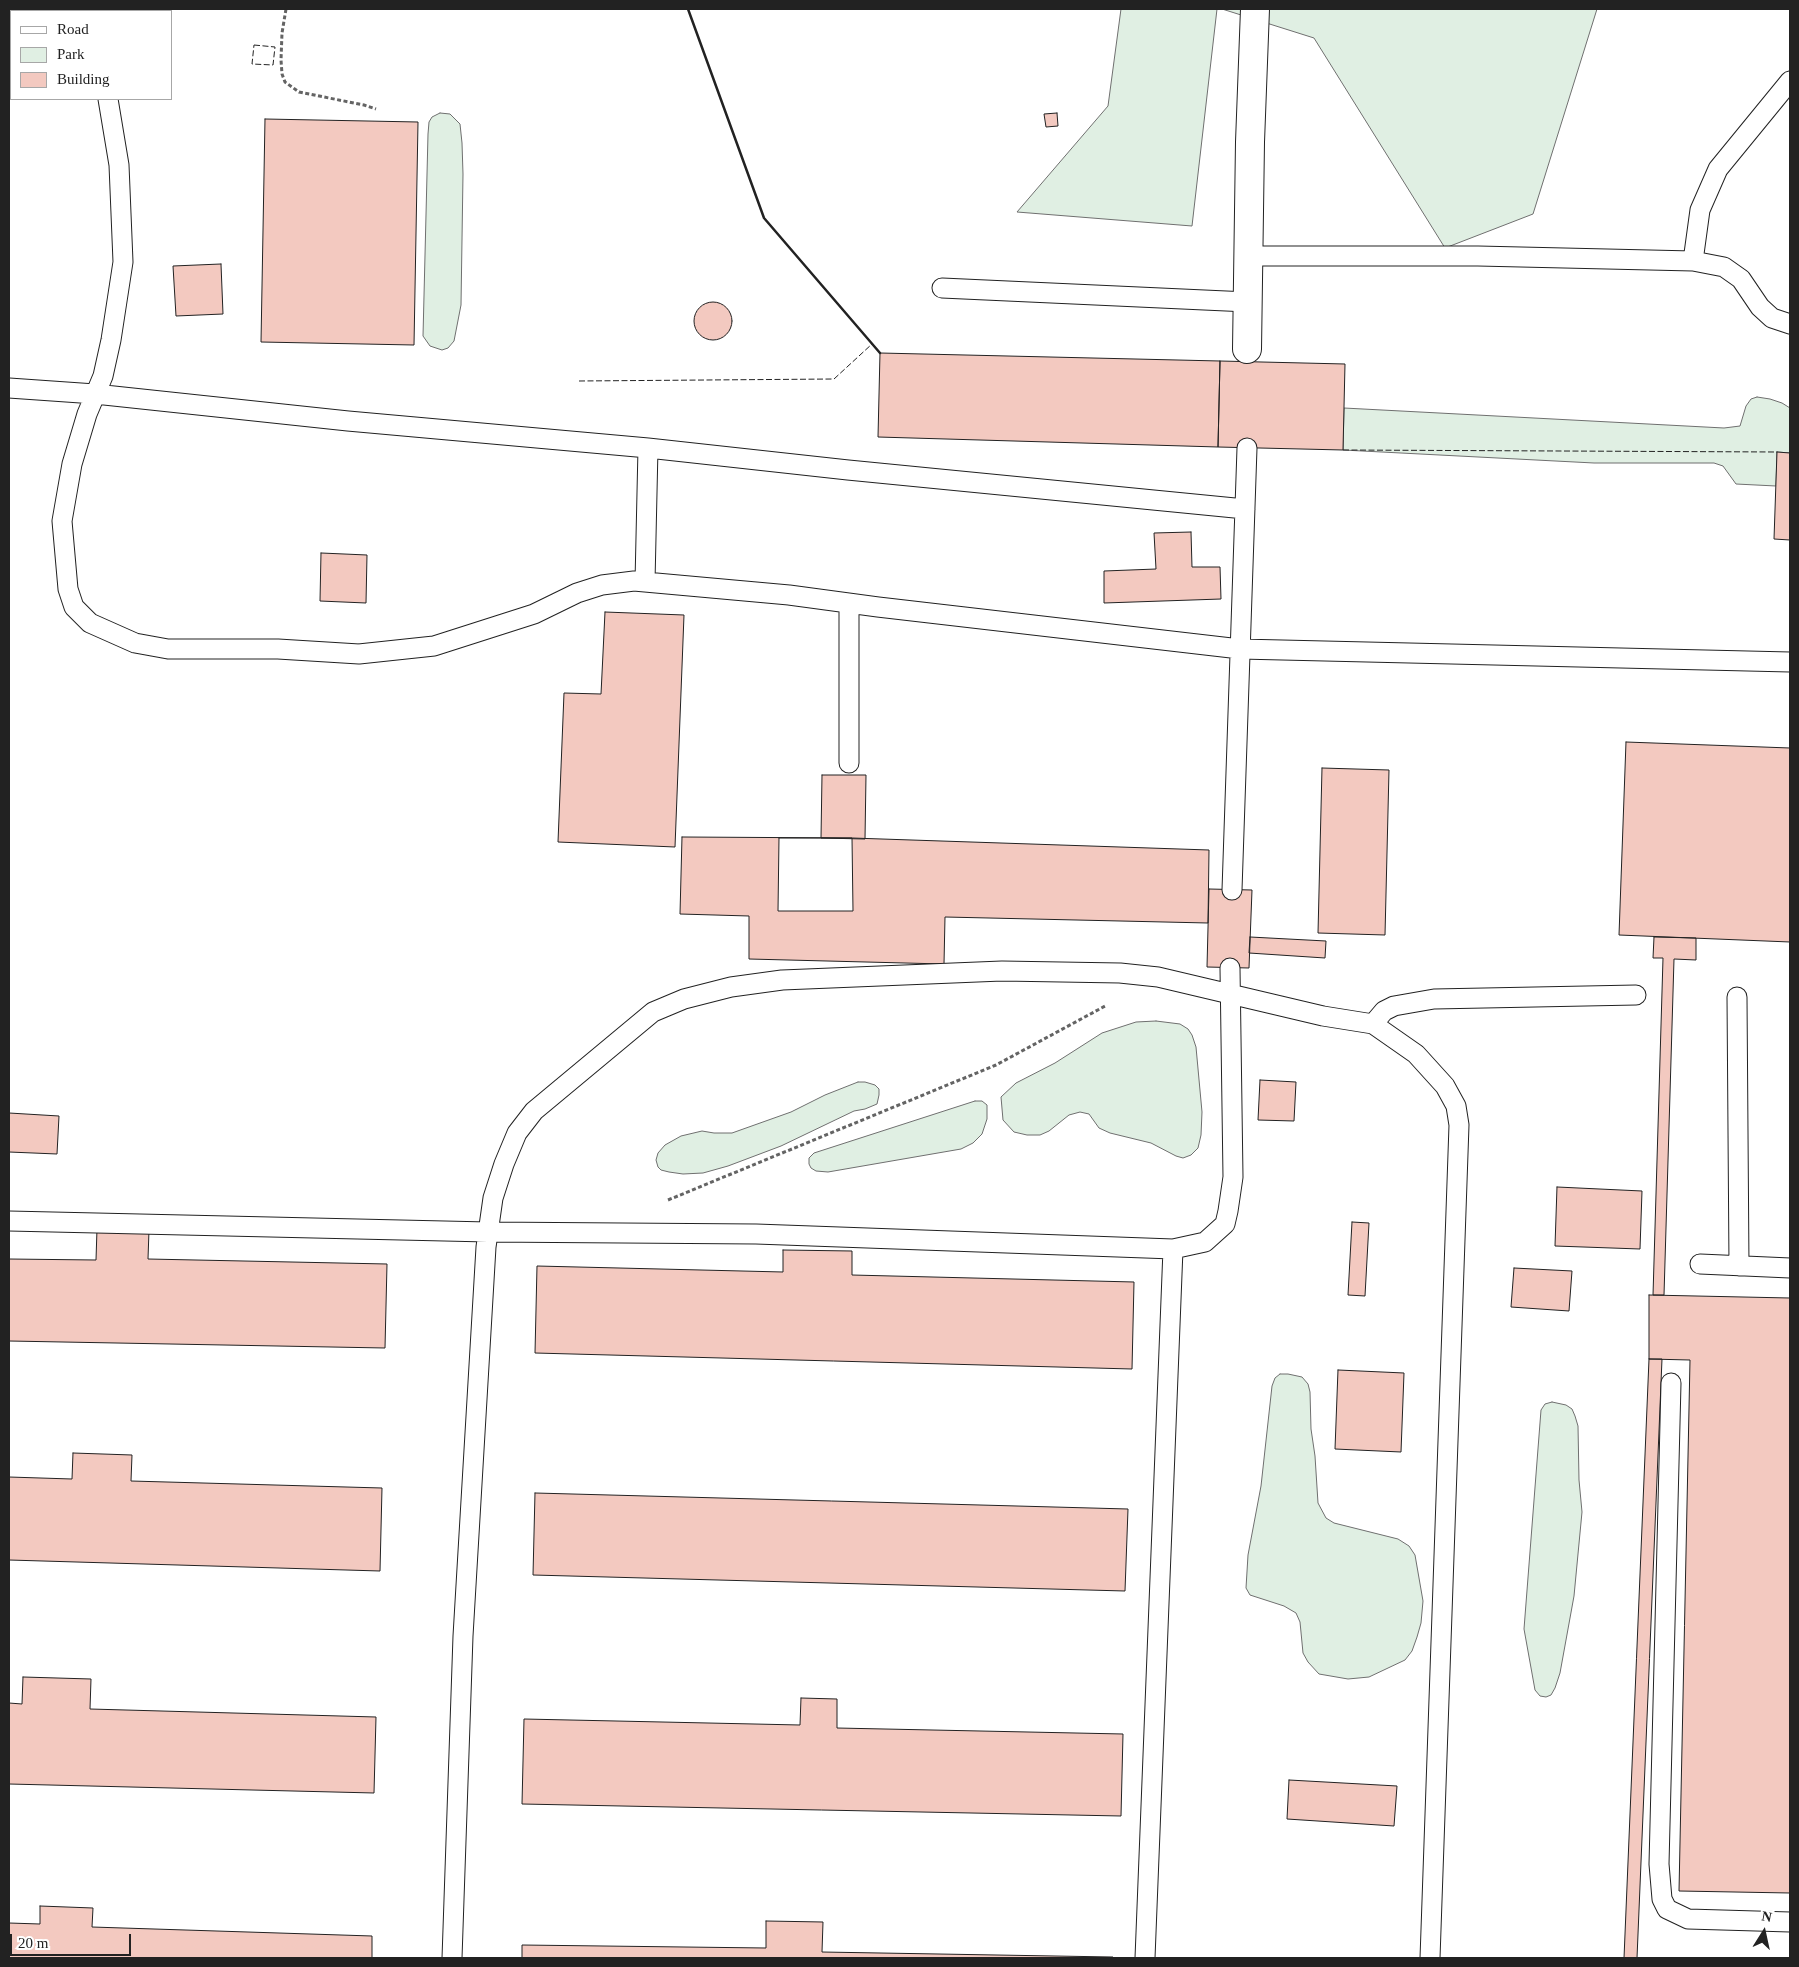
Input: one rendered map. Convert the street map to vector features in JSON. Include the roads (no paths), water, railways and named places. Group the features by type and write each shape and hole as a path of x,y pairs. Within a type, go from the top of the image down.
{"street":[{"path":"1247,349 1250,142 1255,9"}],"lane":[{"path":"1693,261 1700,210 1718,168 1790,82"},
{"path":"108,100 119,165 123,262 111,340 103,376 95,394 72,464 62,521 68,588 74,607 90,623 135,643 168,649 278,649 359,654 434,646 534,614 577,593 602,585 634,581 789,595 1240,649 1790,662"},
{"path":"1248,256 1478,256 1693,261 1724,267 1741,279 1760,307 1772,318 1790,324"},
{"path":"942,288 1248,302"},
{"path":"9,388 95,394 348,421 648,448 848,470 1246,508"},
{"path":"645,582 648,448"},
{"path":"1232,890 1248,448"},
{"path":"849,603 849,763"},
{"path":"9,1221 488,1232 756,1234 1173,1249 1205,1242 1225,1224 1228,1211 1233,1177 1230,968"},
{"path":"452,1958 463,1636 480,1333 488,1232 493,1198 517,1133 534,1110 653,1012 684,999 731,987 782,980 1002,971 1120,973 1158,977 1322,1016 1372,1024 1416,1054 1444,1086 1456,1106 1459,1125 1430,1958"},
{"path":"1372,1024 1384,1011 1394,1006 1434,999 1636,994"},
{"path":"1737,997 1739,1266"},
{"path":"1145,1958 1173,1249"},
{"path":"1700,1264 1790,1268"},
{"path":"1671,1383 1659,1864 1662,1899 1667,1909 1688,1919 1790,1922"}]}
